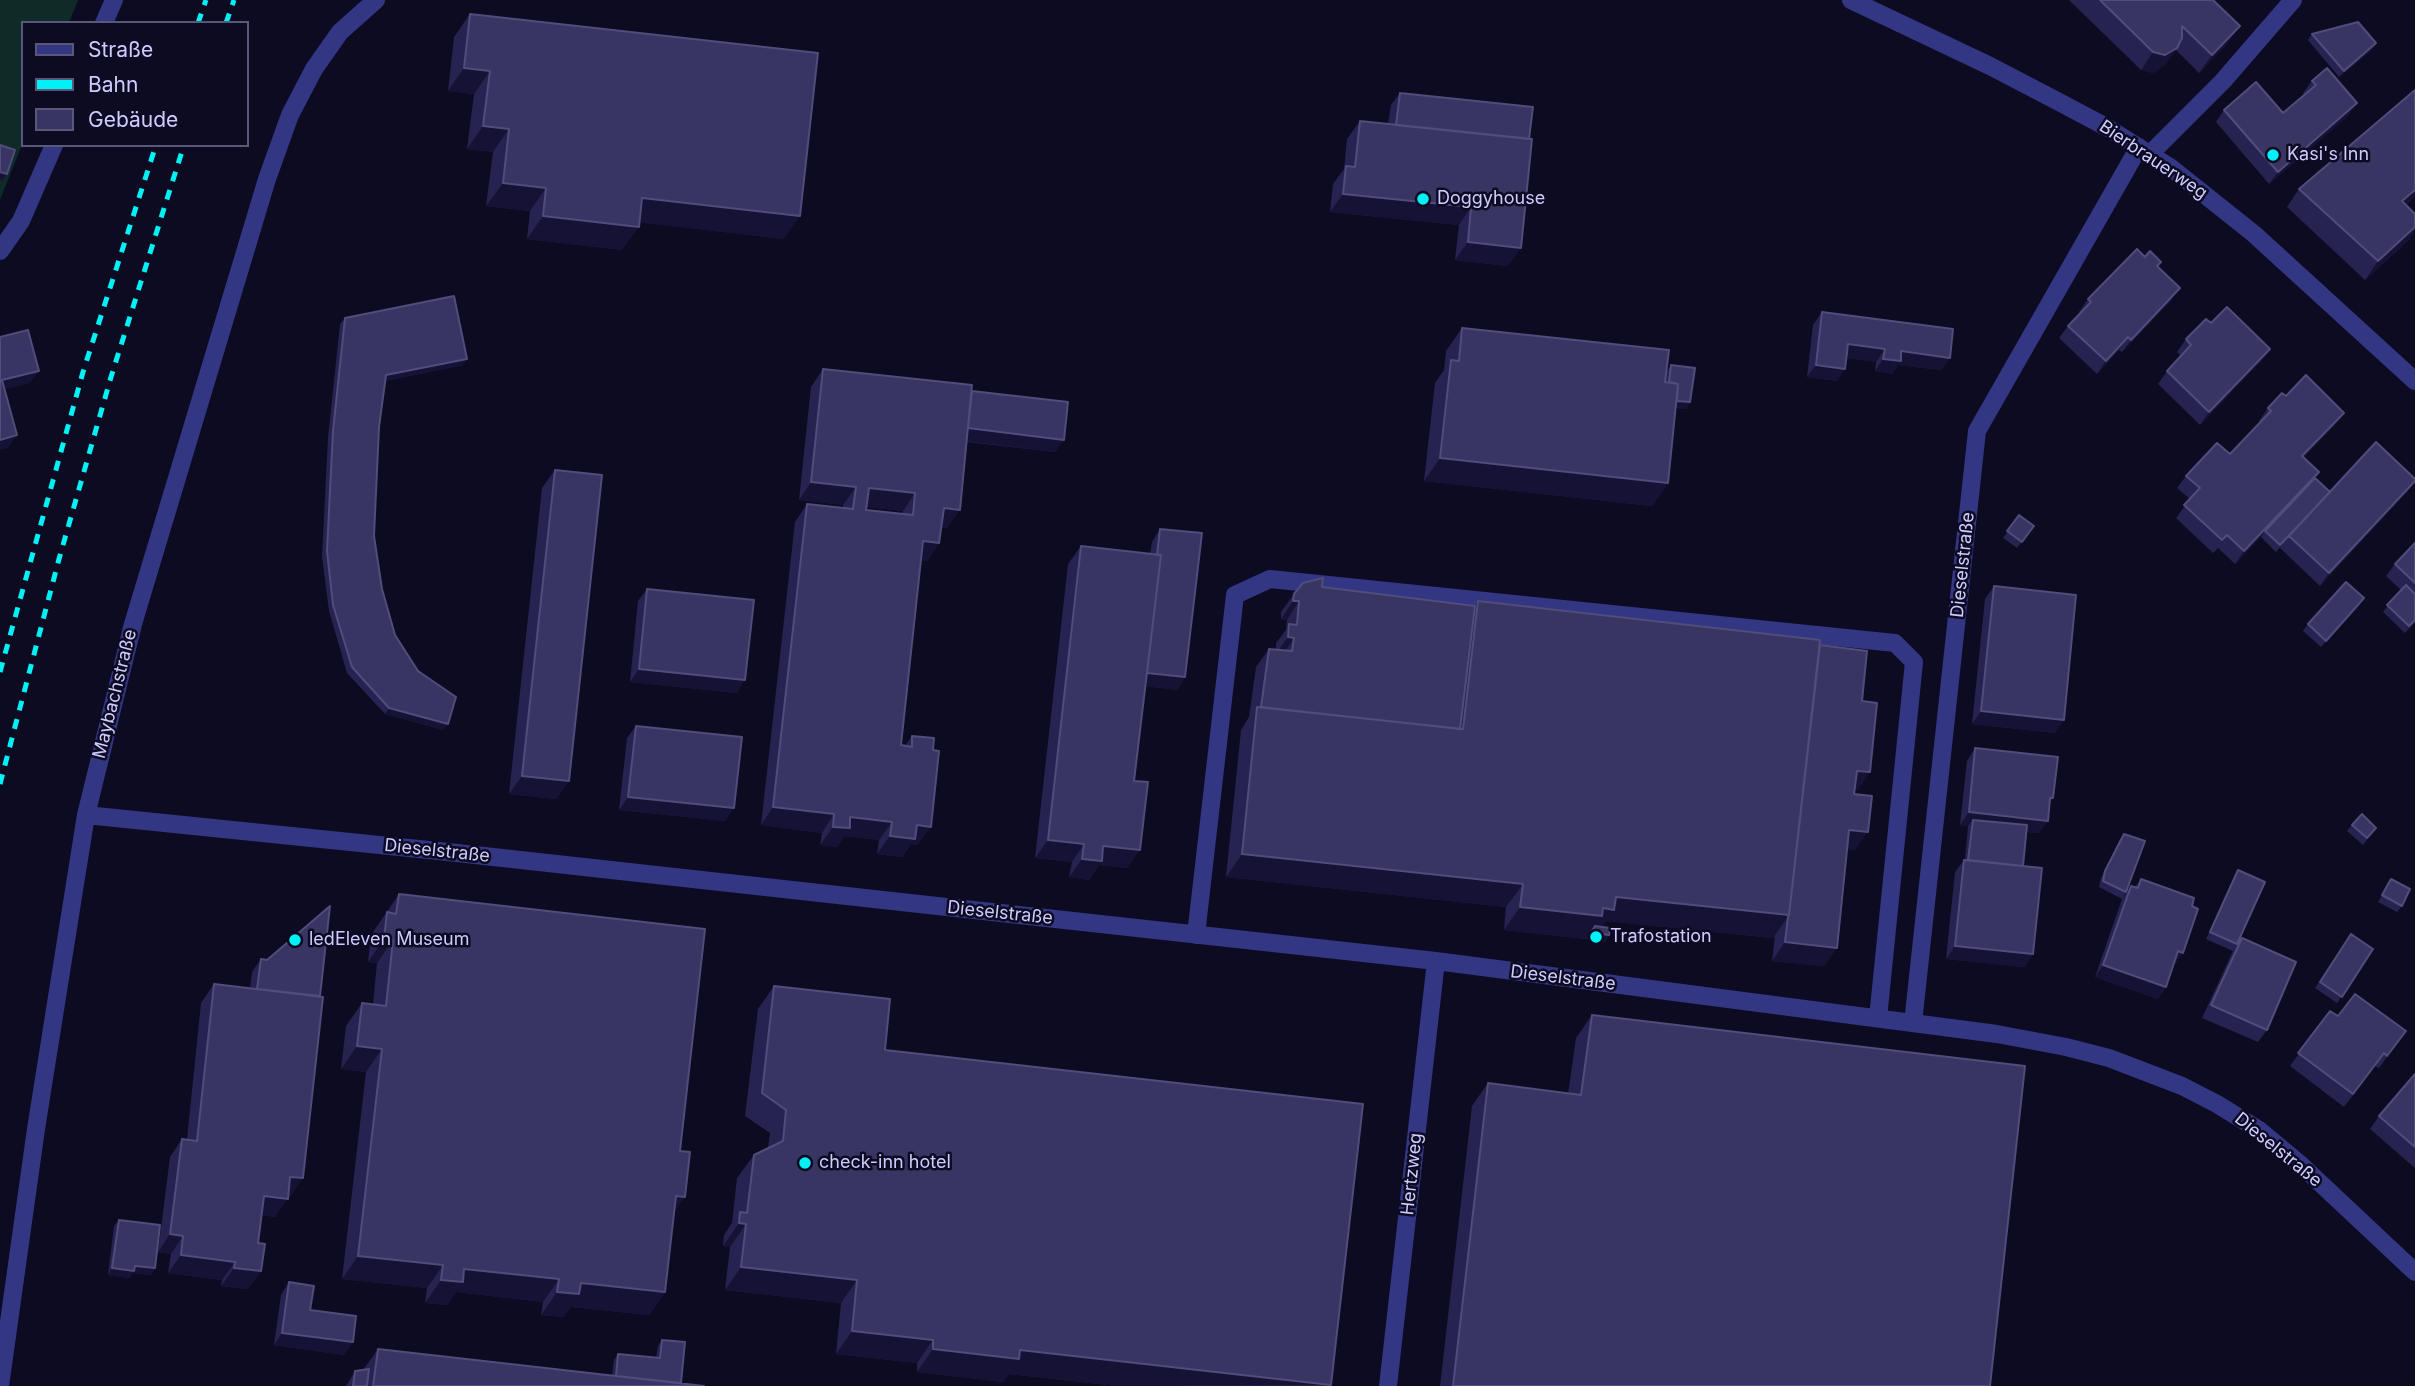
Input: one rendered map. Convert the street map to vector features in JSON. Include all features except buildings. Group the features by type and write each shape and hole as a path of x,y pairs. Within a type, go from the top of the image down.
{"street":[{"path":"105,21 114,0"},
{"path":"356,6 376,0"},
{"name":"Bierbrauerweg","path":"1851,0 1990,66 2108,128 2144,151 2206,194 2254,233 2415,380"},
{"name":"Dieselstraße","path":"1913,1023 1977,431 2144,151 2223,81 2293,0"},
{"name":"Maybachstraße","path":"1,1386 36,1129 86,815 133,624 267,179 290,115 314,69 356,6"},
{"path":"0,251 21,221 53,147"},
{"path":"1196,935 1235,595 1270,579 1895,643 1914,662 1878,1018"},
{"name":"Dieselstraße","path":"86,815 449,852 1436,961 1997,1034 2066,1047 2119,1062 2182,1086 2259,1130 2301,1165 2415,1272"},
{"name":"Hertzweg","path":"1388,1386 1436,961"}],"green space":[{"path":"0,0 78,0 70,21 21,21 21,147 0,200"}],"railway":[{"path":"199,21 206,0"},
{"path":"227,21 234,0"},
{"path":"0,672 83,372 155,147"},
{"path":"0,784 59,559 111,377 183,147"}],"place":[{"name":"Kasi's Inn","path":"2273,155"},
{"name":"Doggyhouse","path":"1423,199"},
{"name":"Trafostation","path":"1596,937"},
{"name":"ledEleven Museum","path":"295,940"},
{"name":"check-inn hotel","path":"805,1163"}]}
